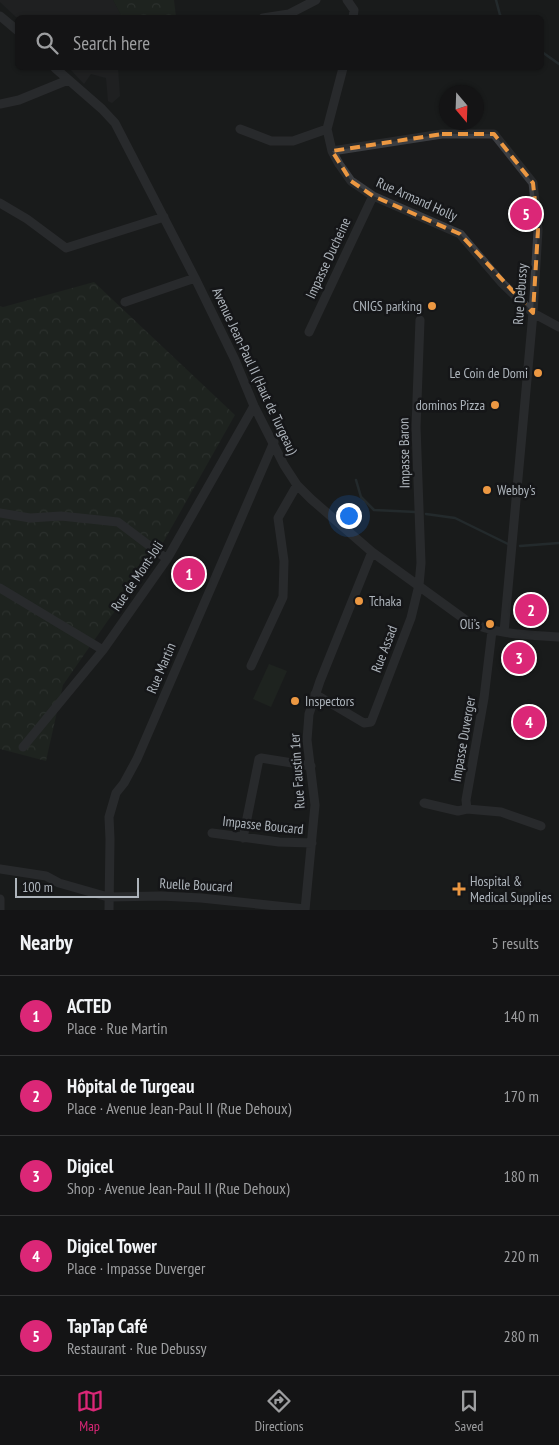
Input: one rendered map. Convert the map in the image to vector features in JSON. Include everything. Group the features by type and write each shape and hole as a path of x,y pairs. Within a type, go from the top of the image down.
{"street":[{"path":"282,15 289,14 316,0"},
{"path":"347,0 354,10 353,15"},
{"path":"0,16 4,24 15,30"},
{"name":"Avenue Jean-Paul II (Haut de Turgeau)","path":"57,70 102,109 115,124 195,278 235,360 254,406 274,442 284,465 297,486 372,552 467,621 480,628 559,637"},
{"name":"Rue Armand Holly","path":"342,70 327,129 332,151 351,181 372,196 460,234 502,283 533,313 559,327"},
{"path":"0,104 19,100 68,80"},
{"path":"240,129 271,141 293,140 327,129"},
{"name":"Rue Debussy","path":"332,151 442,134 494,134 533,183 538,230 533,313 504,632"},
{"name":"Impasse Ducheine","path":"309,332 372,196"},
{"path":"0,203 27,219 66,248 164,217"},
{"path":"125,302 195,278"},
{"name":"Impasse Baron","path":"419,585 421,562 416,427 420,320"},
{"name":"Rue de Mont-Joli","path":"23,747 103,650 167,558 254,406"},
{"name":"Rue Martin","path":"109,910 109,817 116,793 124,783 137,759 274,442"},
{"path":"252,666 283,597 284,561 278,518 297,486"},
{"path":"0,513 30,518 61,516 118,522 167,558"},
{"name":"Rue Faustin 1er","path":"305,909 315,795 307,740 309,714 315,694 372,552"},
{"name":"Rue Assad","path":"315,694 364,723 372,722 411,618 419,585"},
{"path":"0,588 103,650"},
{"name":"Impasse Duverger","path":"467,809 466,800 484,698 492,630"},
{"path":"243,838 258,759 311,766"},
{"path":"424,803 458,811 467,809 501,812 541,826"},
{"name":"Impasse Boucard","path":"212,833 243,838 312,843"},
{"name":"Ruelle Boucard","path":"0,869 46,876 108,897 161,896 201,898 305,909"},
{"path":"0,898 0,910"}],"highlighted area":[{"path":"442,134 494,134 533,183 538,230 533,313 460,234 373,196 351,181 332,151"}],"shaded area":[{"path":"0,0 113,0 121,15 15,16"},
{"path":"71,70 118,70 120,96 112,103 108,101 106,78 91,74 84,84"}],"green space":[{"path":"113,0 174,0 176,15 121,15"},
{"path":"94,282 235,415 151,564 109,619 63,685 46,761 0,749 0,306 3,307"},
{"path":"269,664 287,671 271,707 253,699"}],"waterway":[{"path":"496,0 500,15"},
{"path":"544,53 559,64"},
{"path":"356,480 361,497 374,510 416,512"},
{"path":"426,514 455,518 508,544"},
{"path":"520,546 559,543"}],"place":[{"name":"TapTap Café","path":"526,214"},
{"name":"CNIGS parking","path":"432,306"},
{"name":"Le Coin de Domi","path":"538,373"},
{"name":"dominos Pizza","path":"495,405"},
{"name":"Webby's","path":"487,490"},
{"name":"ACTED","path":"189,574"},
{"name":"Tchaka","path":"359,601"},
{"name":"Hôpital de Turgeau","path":"531,610"},
{"name":"Oli’s","path":"490,624"},
{"name":"Digicel","path":"519,658"},
{"name":"Inspectors","path":"295,701"},
{"name":"Digicel Tower","path":"529,722"},
{"name":"Hospital & Medical Supplies","path":"459,889"}]}
